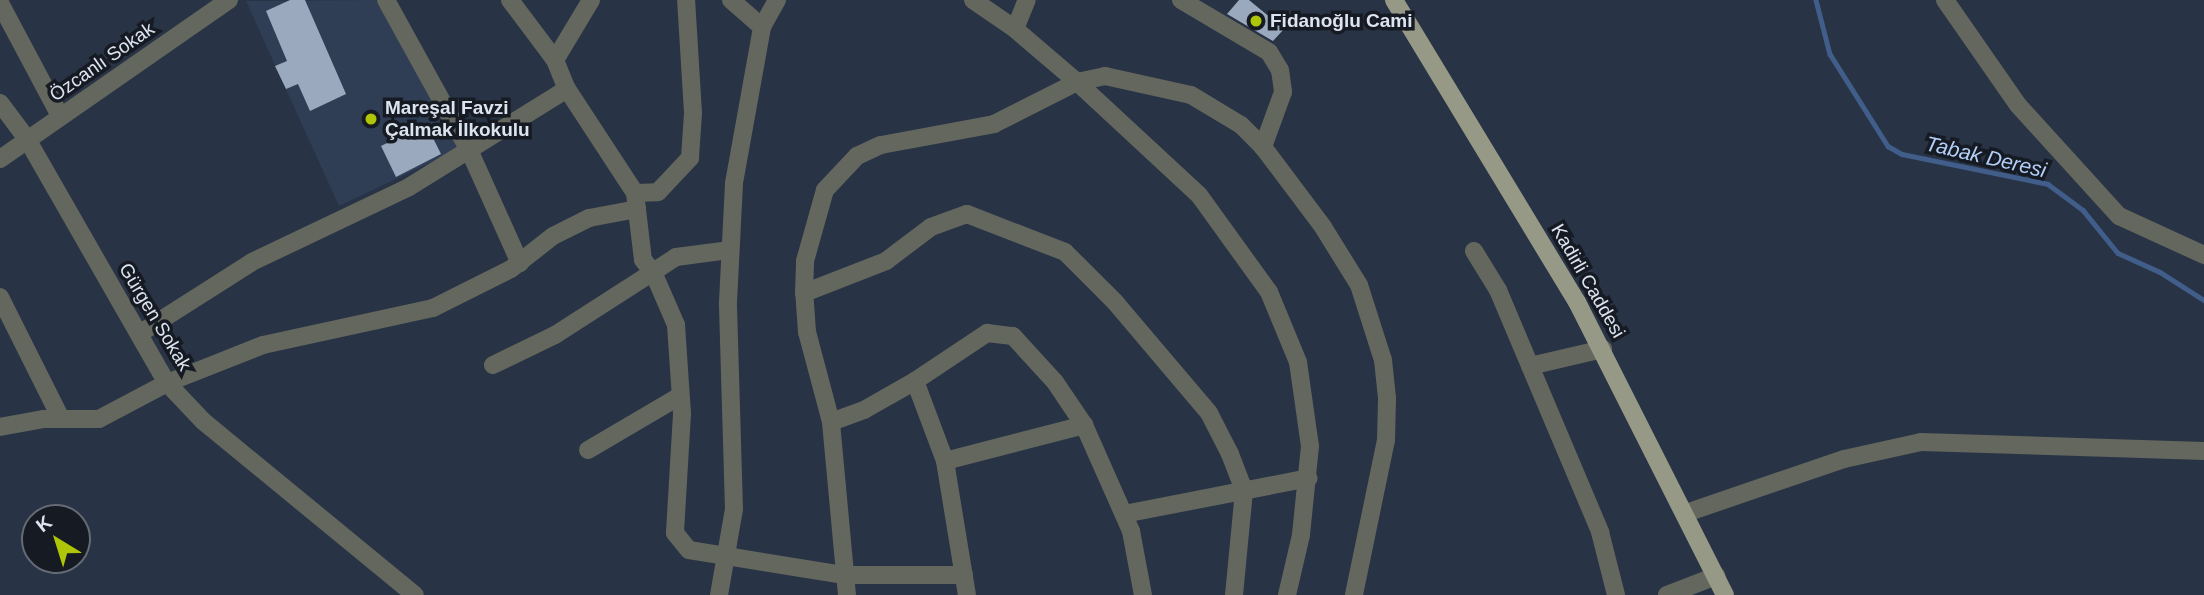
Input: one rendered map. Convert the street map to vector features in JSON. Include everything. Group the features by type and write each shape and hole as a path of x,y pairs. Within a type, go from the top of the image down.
{"main road":[{"name":"Kadirli Caddesi","path":"1395,0 1603,349 1725,595"}],"street":[{"name":"Özcanlı Sokak","path":"0,159 229,0"},
{"path":"386,0 470,152 520,262"},
{"path":"510,0 555,60 567,89 636,201 643,260 653,271 676,325 680,396 675,533 689,550 724,559 843,575 964,575"},
{"path":"555,60 591,0"},
{"path":"0,427 61,419 99,419 167,383 263,345 433,308 520,262 553,236 589,218 658,192 690,158 686,0"},
{"path":"731,0 762,27"},
{"path":"719,595 734,509 729,250 734,183 762,27 777,0"},
{"path":"972,0 1015,29 1077,82 1199,195 1269,292 1298,362 1306,402 1309,478 1287,595"},
{"path":"1015,29 1027,0"},
{"path":"1181,0 1269,52 1280,71 1283,92 1263,146"},
{"path":"1945,0 2018,105 2119,216 2204,255"},
{"path":"0,3 60,116"},
{"path":"847,595 843,575 831,422 807,332 804,293 816,211 838,172 857,156 890,142 994,124 1077,82 1105,76 1191,95 1241,125 1263,146 1340,250 1359,285 1383,360 1387,440 1354,595"},
{"path":"139,334 252,262 409,187 470,152 567,89"},
{"name":"Gürgen Sokak","path":"0,103 27,139 167,383 204,421 415,595"},
{"path":"804,293 886,261 931,226 967,214 1065,252 1115,302 1209,413 1244,491 1234,595"},
{"path":"493,365 555,335 676,257 729,250"},
{"path":"1474,251 1498,290 1600,532 1616,595"},
{"path":"0,297 61,419"},
{"path":"831,422 864,410 915,382 972,340 1001,332 1026,347 1084,425 1124,514 1138,554 1143,595"},
{"path":"1530,366 1603,349"},
{"path":"915,382 945,461 967,595"},
{"path":"588,450 680,396"},
{"path":"945,461 1084,425"},
{"path":"1686,513 1844,459 1921,442 2204,451"},
{"path":"1124,514 1309,478"},
{"path":"1667,595 1716,576"}],"shaded area":[{"name":"Mareşal Favzi Çalmak İlkokulu","path":"376,0 459,149 339,206 246,1"}],"building":[{"path":"290,0 305,0 346,94 310,111 298,84 286,89 275,66 287,61 266,11"},
{"name":"Fidanoğlu Cami","path":"1239,0 1249,0 1284,29 1273,41 1227,14"},
{"path":"426,124 441,154 396,177 381,146"}],"waterway":[{"name":"Tabak Deresi","path":"1816,0 1830,54 1888,146 1902,154 2048,184 2083,210 2118,253 2160,272 2204,300"}],"place":[{"name":"Fidanoğlu Cami","path":"1256,21"},
{"name":"Mareşal Favzi Çalmak İlkokulu","path":"371,119"}]}
